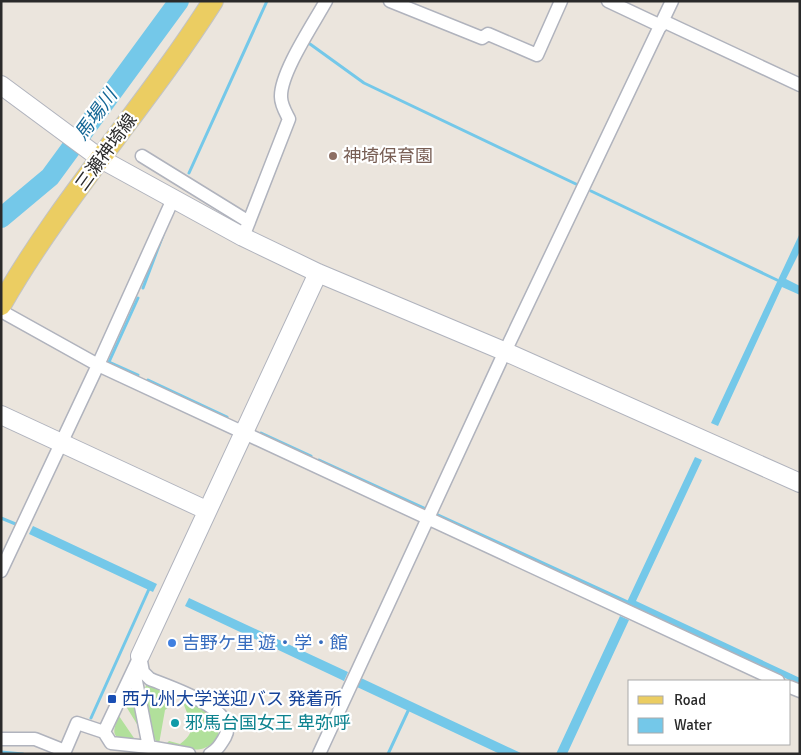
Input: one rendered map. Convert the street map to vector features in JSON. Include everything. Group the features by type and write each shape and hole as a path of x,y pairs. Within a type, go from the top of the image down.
{"main road":[{"name":"三瀬神埼線","path":"1,305 94,154 213,1"}],"street":[{"path":"246,230 289,119 280,100 281,90 300,45 326,1"},
{"path":"390,1 482,38 488,34 537,55 562,1"},
{"path":"608,1 800,85"},
{"path":"319,754 427,518 672,1"},
{"path":"1,85 94,154 173,200 246,230"},
{"path":"142,156 246,230 318,273 506,352 800,483"},
{"path":"1,571 98,366 173,200"},
{"path":"104,732 318,273"},
{"path":"1,310 98,366 776,680"},
{"path":"1,415 206,510"},
{"path":"137,663 149,747"},
{"path":"137,663 150,679 214,708 226,720 227,732 218,748 210,754"},
{"path":"1,739 34,739 65,750 78,723 104,732 112,743 188,754"}],"green space":[{"path":"134,681 143,734 124,703"},
{"path":"146,685 175,695 175,702 165,710 159,744 153,737 145,689"},
{"path":"182,698 209,712 218,723 217,738 206,748 193,750 165,745 169,741 180,744 190,733 191,723"},
{"path":"119,716 136,741 116,736 114,729"}],"water":[{"path":"800,233 800,251 786,279 800,286 800,295 782,287 718,426 711,423"},
{"path":"695,457 702,460 636,601 800,678 800,685 791,680 626,604"},
{"path":"33,526 157,584 153,592 29,534"},
{"path":"189,598 348,672 344,681 185,606"},
{"path":"620,616 629,620 567,754 556,754"},
{"path":"361,678 523,754 500,754 357,687"}],"waterway":[{"name":"馬場川","path":"1,218 50,177 179,1"},
{"path":"189,173 267,1"},
{"path":"310,44 364,83 578,185"},
{"path":"591,191 777,280"},
{"path":"143,288 163,235"},
{"path":"138,298 109,362 138,375"},
{"path":"148,380 227,417"},
{"path":"261,433 311,456"},
{"path":"319,460 424,508"},
{"path":"436,514 628,602"},
{"path":"1,518 18,525"},
{"path":"91,718 149,589"},
{"path":"388,754 408,711"},
{"path":"1,752 23,754"}],"place":[{"name":"神埼保育園","path":"333,156"},
{"name":"吉野ケ里 遊・学・館","path":"172,643"},
{"name":"西九州大学送迎バス 発着所","path":"112,699"},
{"name":"邪馬台国女王 卑弥呼","path":"175,723"}]}
